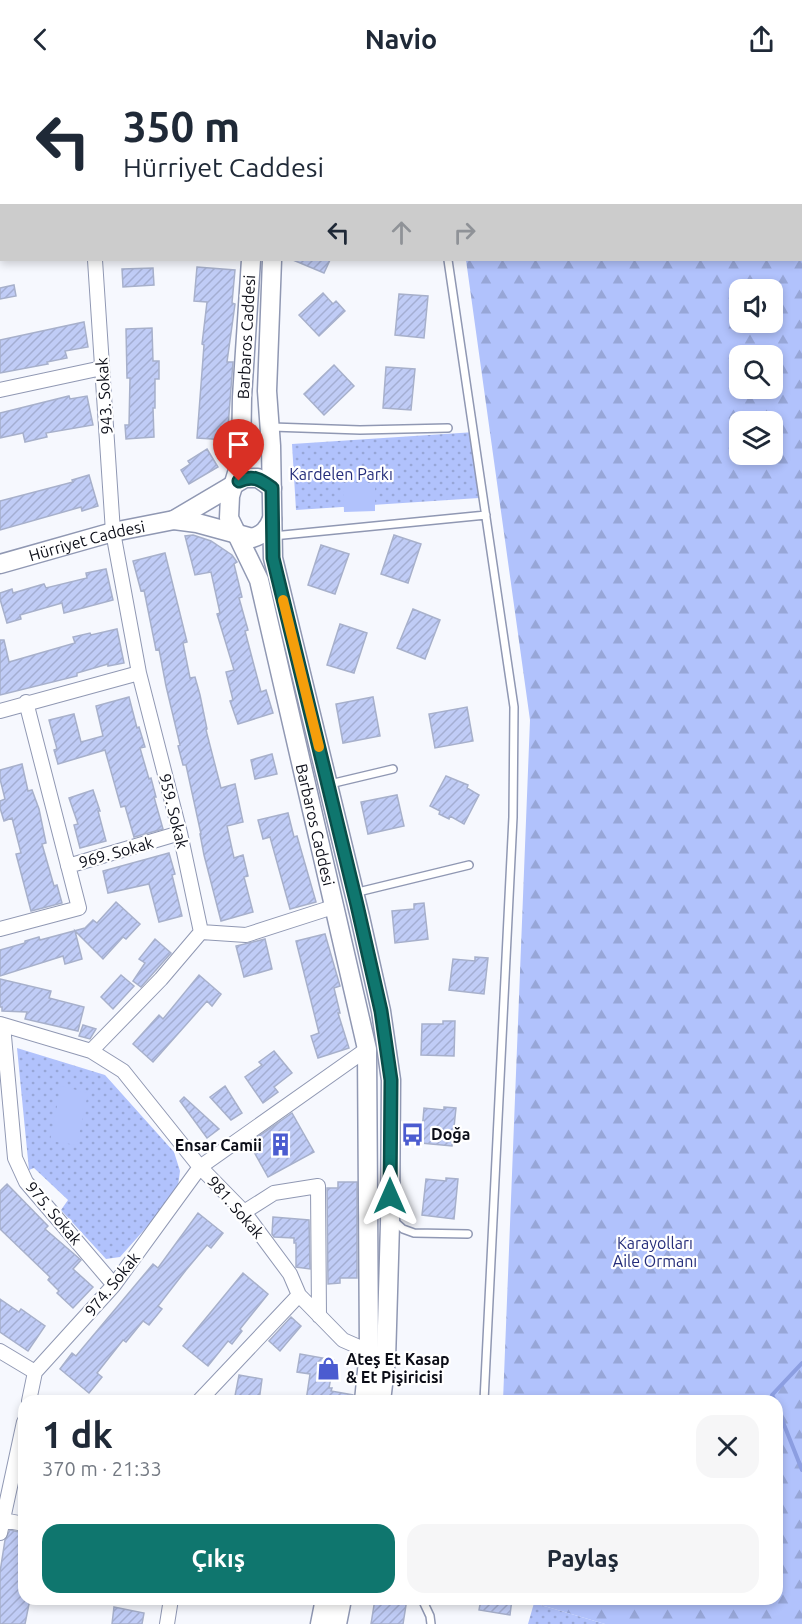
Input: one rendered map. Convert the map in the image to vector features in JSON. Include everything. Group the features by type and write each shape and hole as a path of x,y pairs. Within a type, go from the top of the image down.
{"main road":[{"name":"Barbaros Caddesi","path":"251,261 242,397 241,460 230,496 229,518 259,580 367,1048 369,1351 365,1395"},
{"name":"Barbaros Caddesi","path":"272,261 267,391 273,558 381,1011 391,1080 386,1360 382,1395"},
{"name":"Hürriyet Caddesi","path":"174,520 251,477 258,478 272,488"},
{"name":"Hürriyet Caddesi","path":"0,564 113,532 174,520 197,523 252,538 272,528"},
{"path":"320,1624 324,1605"},
{"path":"338,1624 341,1605"}],"street":[{"name":"943. Sokak","path":"95,261 113,532"},
{"path":"0,390 102,368"},
{"name":"959. Sokak","path":"113,532 139,674 180,833 201,932"},
{"path":"0,711 26,702 139,674"},
{"path":"26,702 68,866"},
{"name":"969. Sokak","path":"0,929 79,908 68,866 180,833"},
{"path":"91,1051 161,979 201,932 246,935 333,907"},
{"name":"981. Sokak","path":"1,1025 91,1051 123,1071 200,1167 244,1212 290,1274 299,1295 343,1340 386,1360"},
{"name":"975. Sokak","path":"1,1025 15,1158 26,1182 114,1285"},
{"name":"974. Sokak","path":"35,1372 114,1285 200,1167 367,1048"},
{"path":"244,1212 274,1193 318,1186 319,1316"},
{"path":"205,1395 299,1295"},
{"path":"0,1351 35,1372 30,1395"},
{"path":"18,1449 1,1527 18,1525"},
{"path":"167,1624 170,1605"}],"lane":[{"path":"448,261 514,706 513,817 484,1395"},
{"path":"270,427 360,430 448,428"},
{"path":"272,528 486,514"},
{"path":"328,785 393,769"},
{"path":"354,893 470,865"},
{"path":"390,1219 403,1229 414,1233 468,1234"},
{"path":"425,1605 431,1624"}],"green space":[{"name":"Karayolları Aile Ormanı","path":"466,261 802,261 802,1624 605,1624 541,1605 783,1605 783,1395 503,1395 530,720"},
{"name":"Kardelen Parkı","path":"475,432 479,498 296,510 292,444"},
{"path":"343,483 375,483 375,511 344,512"},
{"path":"17,1048 105,1075 174,1152 180,1171 177,1193 120,1257 106,1259 61,1210 68,1200 34,1168 29,1170"},
{"path":"61,1086 88,1093 77,1145 50,1141"},
{"path":"533,1605 541,1605 605,1624 528,1624"}],"building":[{"path":"295,261 330,261 324,273"},
{"path":"197,267 235,270 232,303 235,304 227,362 233,362 227,440 197,438 204,345 202,344 207,302 194,301"},
{"path":"153,268 154,285 123,287 122,269"},
{"path":"14,285 16,296 0,299 0,288"},
{"path":"323,293 333,304 336,301 345,311 319,336 299,315"},
{"path":"399,294 428,296 424,338 395,335"},
{"path":"84,322 88,347 65,351 67,358 47,362 48,364 0,373 0,340"},
{"path":"152,328 153,361 159,361 159,379 155,379 155,408 153,408 154,437 126,439 125,425 129,425 130,378 127,378 126,329"},
{"path":"334,365 354,386 324,415 304,394"},
{"path":"386,367 415,369 411,410 383,408"},
{"path":"69,396 70,399 87,396 93,425 46,433 47,437 25,442 23,433 0,438 0,413"},
{"path":"207,449 218,467 189,484 181,470 190,464 188,461"},
{"path":"89,475 98,506 82,511 81,507 0,530 0,501 73,482 72,480"},
{"path":"193,535 211,541 232,555 237,562 234,564 242,597 239,598 248,630 245,631 261,692 266,690 273,713 238,724 230,701 233,700 226,672 234,670 217,614 220,613 211,572 195,575 185,536"},
{"path":"394,535 421,544 408,583 381,574"},
{"path":"321,545 349,554 335,594 308,585"},
{"path":"165,553 187,642 183,643 190,678 195,677 221,788 235,784 243,822 227,826 234,858 243,855 248,876 244,877 253,912 221,921 204,855 186,765 183,765 178,746 180,745 159,649 156,650 144,590 141,591 133,561"},
{"path":"106,569 113,600 64,613 62,603 20,615 21,619 7,623 0,593 12,589 13,593 44,584 46,588 87,578 86,573"},
{"path":"413,609 440,620 425,659 397,648"},
{"path":"340,624 367,633 354,673 327,665"},
{"path":"117,629 124,663 108,666 108,664 77,673 77,676 0,695 0,640 4,640 9,662 75,643 73,637"},
{"path":"129,697 137,728 139,727 145,747 140,748 149,779 151,778 163,829 134,837 125,806 121,807 105,750 58,764 54,750 57,749 49,720 74,714 81,742 103,736 96,706"},
{"path":"373,697 380,736 343,743 336,704"},
{"path":"467,707 473,741 435,748 429,714"},
{"path":"272,754 277,774 255,779 251,760"},
{"path":"22,764 28,791 32,790 39,809 46,843 42,844 54,886 57,885 62,903 31,911 16,854 21,853 12,818 4,821 0,808 0,801 5,799 0,770"},
{"path":"446,776 468,785 467,788 479,795 464,824 450,816 449,819 439,814 440,811 430,806"},
{"path":"93,790 106,841 80,848 74,825 78,824 69,798"},
{"path":"397,795 404,826 368,834 361,802"},
{"path":"288,813 316,902 290,909 270,837 263,839 258,820"},
{"path":"169,853 182,916 159,922 149,884 108,893 103,871"},
{"path":"116,902 140,924 126,939 123,937 103,959 75,931 82,959 65,964 63,956 0,976 0,950 39,937 40,940 85,928 93,920 97,923"},
{"path":"424,903 428,939 395,943 392,911 414,909 414,904"},
{"path":"325,934 340,986 334,988 340,1013 338,1013 349,1048 318,1058 311,1036 319,1033 296,941"},
{"path":"155,939 171,953 141,987 133,981 145,963 139,959"},
{"path":"265,939 272,969 244,977 236,946"},
{"path":"475,957 488,958 484,994 449,990 453,959 475,961"},
{"path":"121,975 134,986 113,1009 101,997"},
{"path":"199,975 221,994 212,1006 207,1001 153,1062 133,1044 159,1015 163,1019"},
{"path":"0,979 51,991 49,998 84,1007 78,1031 25,1019 27,1012 2,1011"},
{"path":"443,1021 455,1021 454,1056 421,1055 422,1024 443,1024"},
{"path":"83,1025 96,1029 90,1039 79,1036"},
{"path":"274,1051 292,1073 274,1087 278,1092 263,1103 245,1077 262,1065 259,1062"},
{"path":"225,1086 242,1113 231,1120 210,1097"},
{"path":"184,1097 219,1129 207,1138 180,1101"},
{"path":"444,1107 456,1108 452,1146 421,1143 424,1108 444,1110"},
{"name":"Ensar Camii","path":"292,1113 314,1152 268,1177 249,1143"},
{"path":"446,1178 458,1179 454,1219 422,1215 426,1179 446,1181"},
{"path":"338,1182 357,1182 357,1278 340,1278 340,1283 328,1284 327,1188 338,1188"},
{"path":"7,1184 48,1226 45,1229 81,1260 73,1269 93,1287 73,1308 57,1293 59,1291 48,1280 50,1277 0,1229 0,1191"},
{"path":"198,1213 223,1233 211,1248 207,1245 186,1270 158,1306 162,1309 149,1325 143,1321 126,1342 123,1340 97,1373 102,1377 89,1393 60,1369 72,1353 76,1356 153,1264 158,1268"},
{"path":"273,1217 309,1220 310,1269 296,1267 294,1238 274,1237 272,1234"},
{"path":"243,1273 268,1294 240,1329 242,1331 232,1344 228,1341 208,1366 183,1346"},
{"path":"0,1299 19,1312 21,1309 45,1326 28,1351 0,1332"},
{"path":"291,1317 301,1326 280,1351 269,1341"},
{"path":"300,1354 334,1360 329,1388 332,1388 331,1391 353,1395 307,1395 310,1374 297,1372"},
{"path":"239,1375 262,1379 260,1395 235,1395"},
{"path":"10,1530 18,1532 18,1605 29,1605 25,1624 0,1624 0,1572 5,1540"},
{"path":"374,1605 406,1605 403,1624 371,1624"},
{"path":"480,1605 511,1605 510,1615 479,1610"},
{"path":"114,1607 144,1613 142,1624 112,1624"}],"waterway":[{"path":"772,1395 802,1363"},
{"path":"783,1422 802,1470"}],"slow traffic":[{"path":"283,600 319,747"}],"place":[{"name":"Doğa","path":"413,1134"},
{"name":"Ensar Camii","path":"280,1145"},
{"name":"Ateş Et Kasap & Et Pişiricisi","path":"328,1368"}],"route":[{"path":"239,481 251,477 258,478 272,488 273,558 381,1011 391,1080 390,1196"}]}
